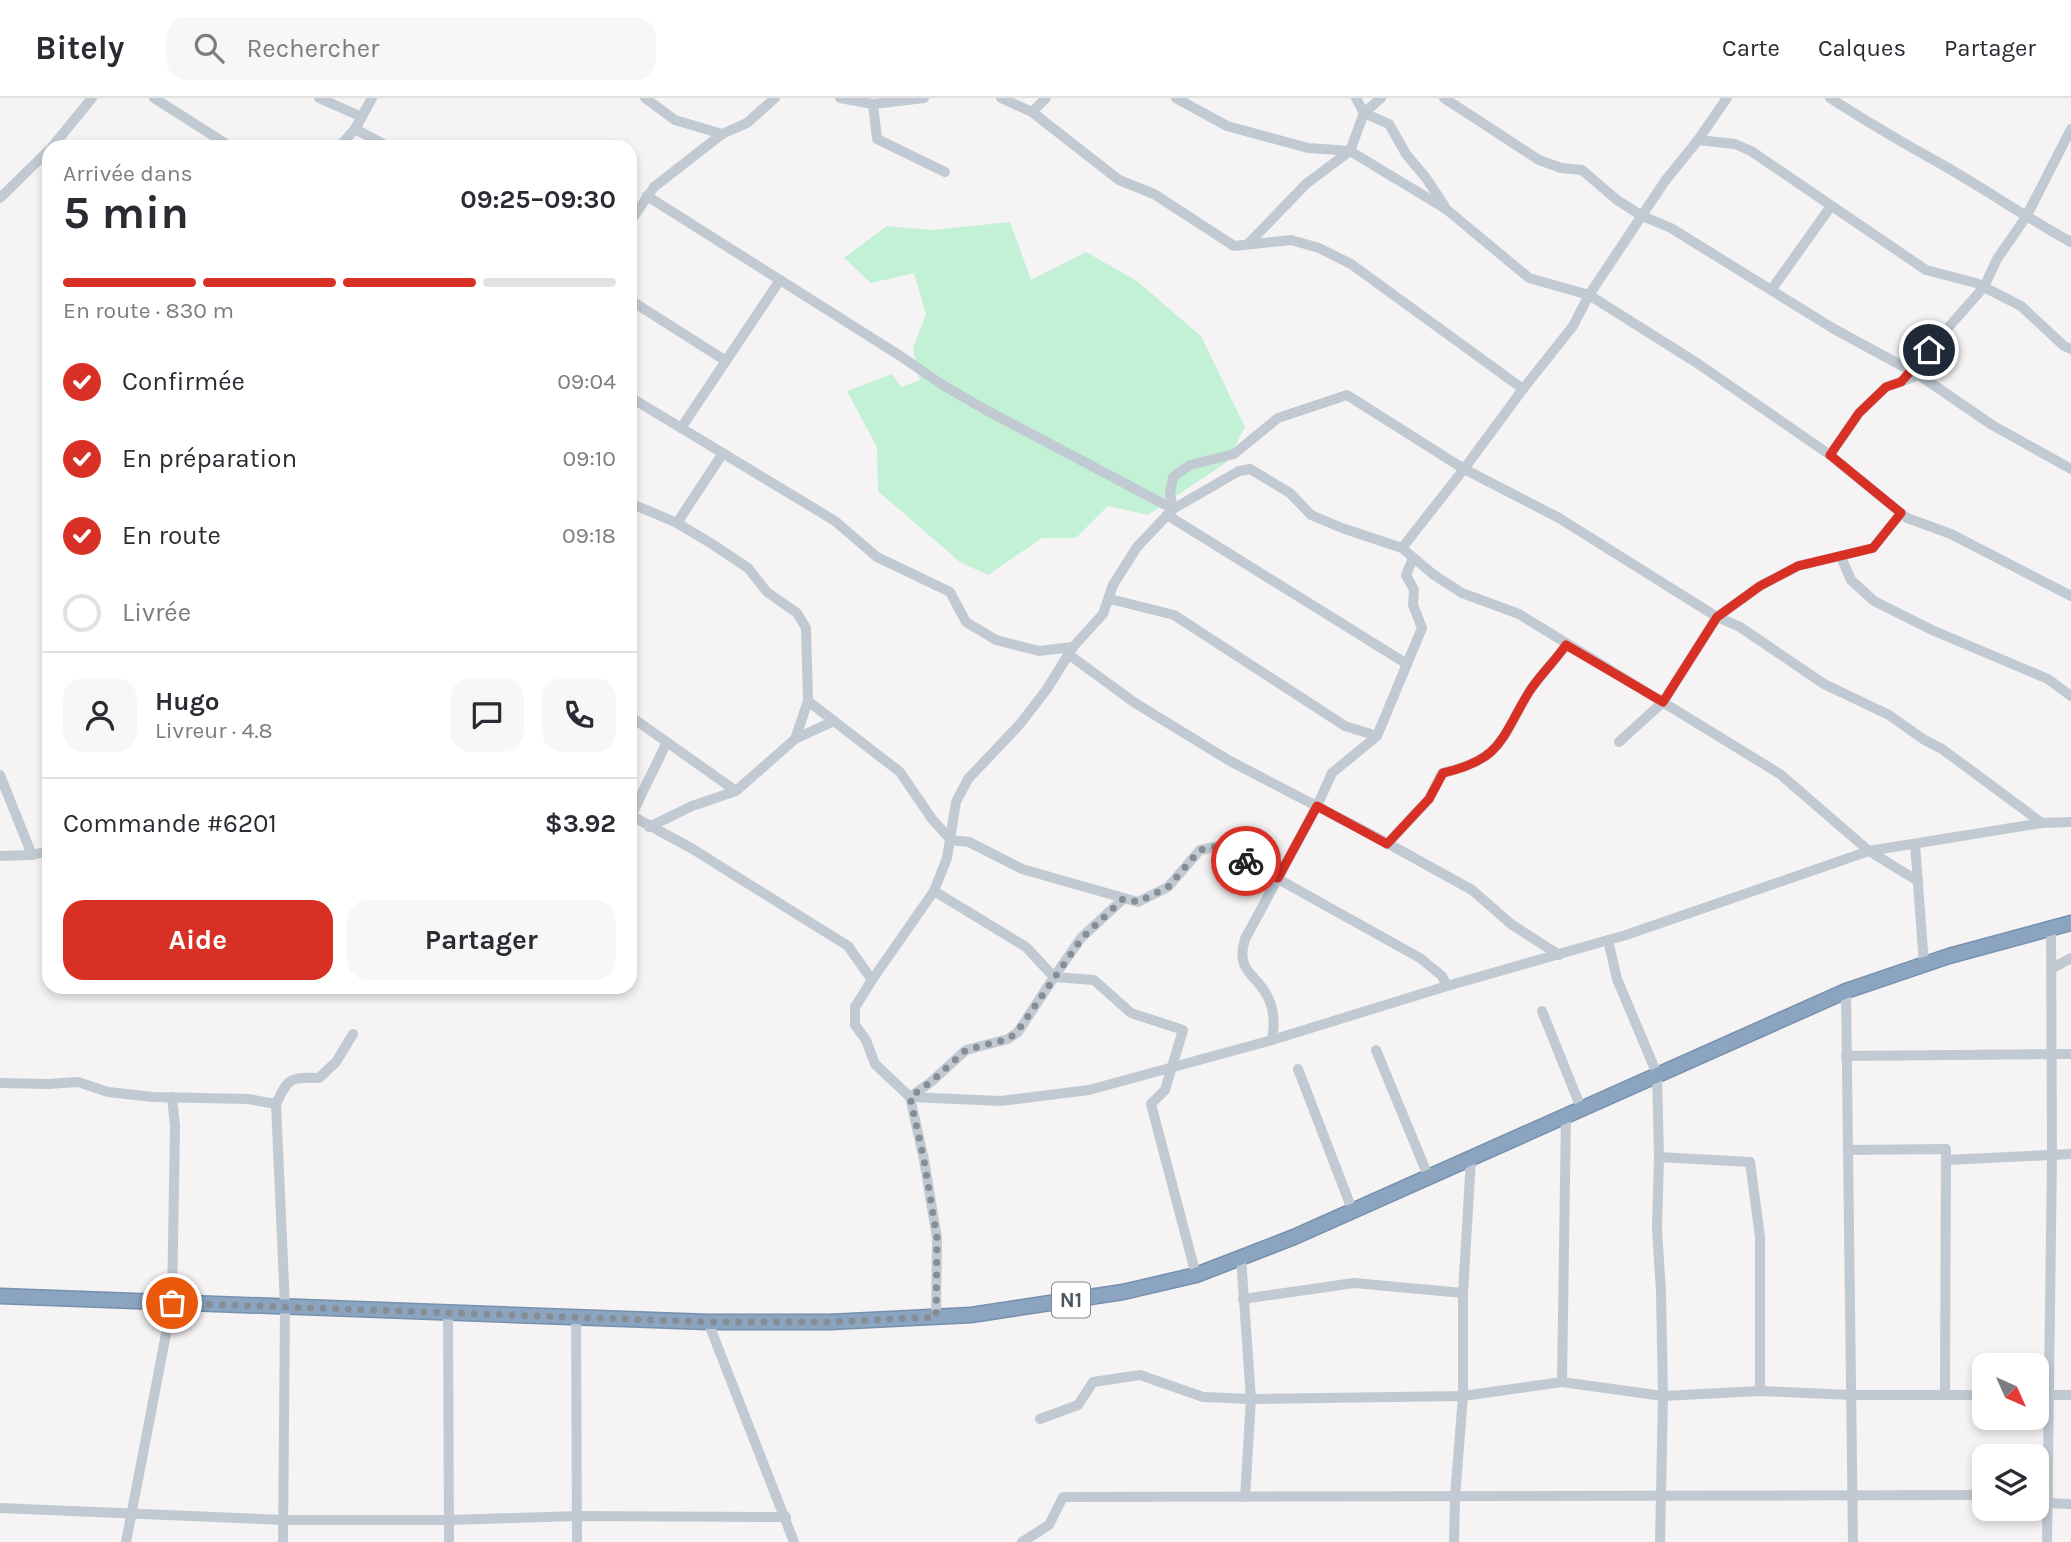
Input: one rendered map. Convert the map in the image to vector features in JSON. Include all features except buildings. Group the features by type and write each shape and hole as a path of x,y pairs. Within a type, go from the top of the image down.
{"highway":[{"name":"N1","path":"0,1296 576,1315 708,1322 831,1322 971,1315 1110,1294 1196,1275 1353,1212 1566,1114 1846,991 1924,964 2071,923"}],"street":[{"path":"58,140 92,98"},
{"path":"154,98 220,140"},
{"path":"319,98 362,117"},
{"path":"346,140 372,98"},
{"path":"645,98 675,120 722,134"},
{"path":"637,212 654,187 722,134 747,123 775,98"},
{"path":"840,98 873,104 924,98"},
{"path":"1001,98 1032,112 1119,180 1154,194 1234,246 1291,240 1319,248 1351,264 1523,389"},
{"path":"1032,112 1046,98"},
{"path":"1176,98 1227,126 1308,148 1350,151 1446,209 1529,278 1589,295 1720,378 1830,455 1907,518 1951,534 2071,596"},
{"path":"1356,98 1364,113 1389,124 1406,155 1426,178 1446,209"},
{"path":"1248,244 1306,184 1350,151 1364,113 1381,98"},
{"path":"1444,98 1539,160 1561,168 1582,170 1617,200 1643,216 1671,228 1834,329 1915,373 1992,425 2071,469"},
{"path":"1402,548 1573,326 1589,295 1665,181 1727,98"},
{"path":"1830,98 2071,242"},
{"path":"873,104 877,139 946,172"},
{"path":"355,129 376,140"},
{"path":"1830,455 1859,413 1886,387 1915,373 1984,287 1997,259 2026,217 2071,129"},
{"path":"1698,140 1735,144 1751,151 1926,271 1976,283 2021,306 2064,346 2071,349"},
{"path":"0,198 42,157"},
{"path":"648,196 952,390 1170,512 1407,664"},
{"path":"1772,289 1831,206"},
{"path":"681,428 780,280"},
{"path":"637,304 726,361"},
{"path":"1170,512 1174,477 1190,465 1234,454 1278,418 1347,395 1464,470 1559,518 1717,617 1740,627 1824,684 1889,715 1923,740 1942,749 2042,823"},
{"path":"637,401 835,521 877,557 950,592 966,622 996,640 1039,651 1071,651 1135,703 1158,718 1230,761 1472,890 1511,925 1559,955"},
{"path":"677,523 723,453"},
{"path":"936,1317 937,1238 910,1097 875,1064 866,1040 855,1025 855,1007 934,891 951,840 956,802 968,779 1020,724 1071,651 1103,614 1113,585 1137,547 1170,512 1239,471 1250,469 1290,493 1311,515 1402,548 1434,575 1462,593 1519,614 1780,774 1869,851 1918,880"},
{"path":"637,506 677,523 748,568 767,592 797,613 806,628 808,701 795,739"},
{"path":"1619,742 1663,702 1717,617 1760,586 1798,566 1873,548 1901,513"},
{"path":"1841,557 1852,580 1874,601 1933,630 2048,679 2071,696"},
{"path":"1272,1041 1275,1020 1269,1000 1242,965 1241,951 1332,774 1377,736 1422,628 1413,605 1414,590 1406,575 1413,558"},
{"path":"1110,599 1174,615 1345,726 1377,736"},
{"path":"1387,844 1429,799 1443,773 1486,757 1502,741 1531,689 1566,645"},
{"path":"808,701 900,772 932,820 951,840 969,842 1022,869 1138,902 1168,887 1200,850 1219,846 1420,958 1442,976 1447,986"},
{"path":"637,721 736,791"},
{"path":"649,827 692,806 736,791 795,739 834,722"},
{"path":"637,802 667,743"},
{"path":"0,775 32,855"},
{"path":"637,820 691,848 848,946 872,980"},
{"path":"910,1097 1000,1101 1089,1090 1272,1041 1447,986 1608,940 1869,851 2042,823 2071,822"},
{"path":"1915,844 1924,964"},
{"path":"0,856 42,853"},
{"path":"934,891 1026,947 1054,977 1094,980 1131,1013 1183,1030 1165,1090 1151,1104 1196,1275"},
{"path":"910,1097 966,1050 1008,1039 1017,1032 1082,938 1123,899"},
{"path":"2051,927 2049,1395 2071,1395"},
{"path":"1608,940 1617,979 1657,1074 1657,1229 1661,1292 1662,1396 1660,1542"},
{"path":"2051,969 2071,958"},
{"path":"1846,991 1853,1542"},
{"path":"1542,1011 1581,1108"},
{"path":"283,1542 285,1306 276,1104 286,1084 297,1077 319,1078 336,1062 353,1034"},
{"path":"1376,1050 1429,1178"},
{"path":"1846,1056 2071,1054"},
{"path":"1298,1069 1353,1212"},
{"path":"0,1083 78,1082 108,1092 248,1099 276,1104"},
{"path":"125,1542 172,1303 175,1126 172,1097"},
{"path":"1562,1382 1566,1114"},
{"path":"1848,1150 1946,1149 1945,1395"},
{"path":"1946,1160 2071,1154"},
{"path":"1659,1157 1750,1162 1759,1237 1760,1391"},
{"path":"1454,1542 1471,1159"},
{"path":"1241,1258 1251,1399 1245,1497"},
{"path":"1243,1299 1354,1283 1463,1293"},
{"path":"448,1311 449,1542"},
{"path":"576,1315 578,1542"},
{"path":"708,1322 794,1542"},
{"path":"1040,1419 1078,1405 1093,1382 1140,1375 1203,1396 1251,1399 1462,1396 1562,1382 1662,1396 1760,1391 1852,1395 1972,1395"},
{"path":"1022,1542 1049,1525 1063,1497 1972,1495"},
{"path":"2049,1498 2071,1504"},
{"path":"0,1508 284,1520 450,1520 577,1516 786,1517"},
{"path":"2046,1521 2047,1542"}],"green space":[{"path":"1010,222 1031,280 1086,252 1137,281 1201,336 1245,427 1227,462 1148,515 1108,506 1076,538 1042,538 988,575 960,562 878,491 877,447 847,391 892,374 901,387 920,380 913,348 926,314 914,273 871,283 844,258 887,226 933,230"}],"way so far":[{"path":"172,1303 576,1315 708,1322 831,1322 936,1317 937,1238 910,1097 966,1050 1008,1039 1017,1032 1082,938 1123,899 1138,902 1168,887 1200,850 1219,846 1246,861"}],"route":[{"path":"1246,861 1278,878 1317,806 1387,844 1429,799 1443,773 1486,757 1502,741 1531,689 1566,645 1663,702 1717,617 1760,586 1798,566 1873,548 1901,513 1830,455 1859,413 1886,387 1901,382 1929,350"}]}
